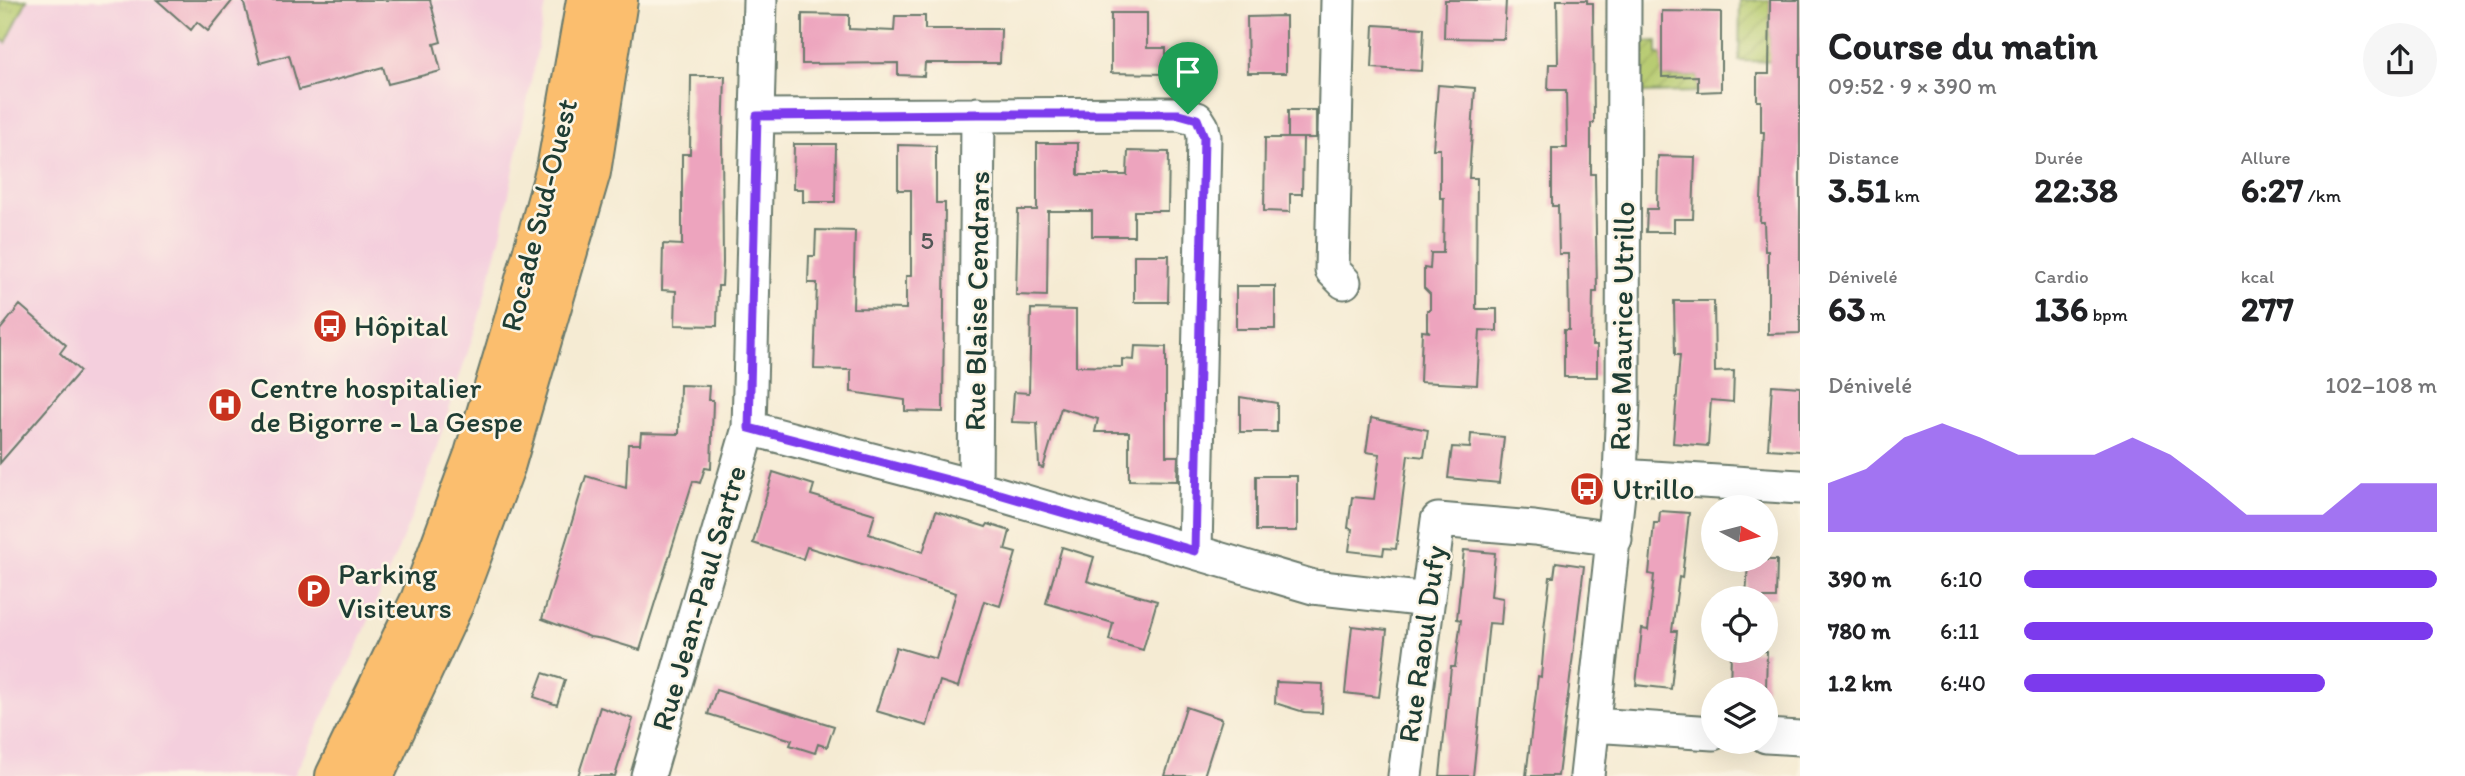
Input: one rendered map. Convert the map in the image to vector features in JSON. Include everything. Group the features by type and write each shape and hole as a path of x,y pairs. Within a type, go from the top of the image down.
{"main road":[{"name":"Rocade Sud-Ouest","path":"335,776 420,600 474,454 557,164 586,0"},
{"name":"Rocade Sud-Ouest","path":"374,776 454,604 505,467 591,172 618,0"}],"street":[{"name":"Rue Jean-Paul Sartre","path":"648,776 749,428 760,0"},
{"path":"1338,0 1332,270 1344,282"},
{"name":"Rue Maurice Utrillo","path":"1587,776 1620,477 1623,402 1624,0"},
{"name":"Rue Blaise Cendrars","path":"975,487 978,114"},
{"path":"757,116 1179,114 1197,119 1204,137 1195,551"},
{"path":"749,428 975,487 1313,587 1428,600"},
{"path":"1620,477 1800,487"},
{"name":"Rue Raoul Dufy","path":"1405,776 1438,520 1534,528 1615,539"},
{"path":"1593,725 1701,732"},
{"path":"1778,737 1800,738"}],"shaded area":[{"name":"Centre hospitalier de Bigorre - La Gespe","path":"0,0 547,0 501,235 478,321 423,489 359,644 294,776 0,776"}],"green space":[{"path":"0,0 27,0 6,43 0,38"},
{"path":"1740,0 1770,0 1770,46 1797,62 1739,61"},
{"path":"1657,41 1657,54 1662,54 1663,77 1698,76 1698,92 1641,93 1642,42"}],"building":[{"path":"157,0 233,0 208,31 197,22 191,30"},
{"path":"243,0 430,0 441,42 434,44 441,71 388,84 383,67 299,90 289,55 260,63"},
{"path":"1445,0 1506,0 1504,39 1444,38"},
{"path":"1557,0 1587,0 1587,3 1593,3 1594,123 1591,123 1591,174 1595,174 1597,292 1593,292 1592,345 1597,345 1597,377 1564,377 1564,330 1569,330 1568,254 1559,254 1558,206 1552,206 1552,148 1567,148 1566,90 1548,90 1549,64 1558,64"},
{"path":"1770,0 1800,0 1800,333 1768,334 1768,251 1765,251 1764,222 1760,222 1764,132 1761,132 1761,101 1757,101 1757,74 1769,74"},
{"path":"1662,11 1721,12 1721,91 1698,92 1698,76 1662,77"},
{"path":"1111,13 1147,13 1147,48 1166,48 1166,74 1111,73"},
{"path":"802,14 849,15 849,29 894,31 895,16 925,16 925,29 1001,29 1000,63 925,63 924,76 898,75 898,63 802,64"},
{"path":"1286,16 1286,73 1248,73 1247,17"},
{"path":"1374,25 1424,28 1422,71 1372,68"},
{"path":"691,76 725,76 722,139 723,263 722,286 718,286 717,326 675,325 676,291 662,290 663,244 682,245 682,154 690,154"},
{"path":"1438,85 1475,88 1469,178 1477,178 1476,309 1497,309 1497,331 1480,330 1477,385 1420,382 1422,331 1430,332 1427,330 1427,310 1430,310 1430,294 1424,288 1424,268 1430,269 1431,253 1443,253 1444,198 1440,198 1440,149 1433,149"},
{"path":"1288,110 1316,110 1316,138 1288,138"},
{"path":"1265,138 1303,138 1302,194 1290,194 1290,212 1264,211"},
{"path":"1037,143 1078,143 1078,175 1127,175 1128,151 1169,152 1168,211 1134,211 1134,236 1092,236 1092,211 1048,211 1047,296 1016,295 1018,210 1037,210"},
{"path":"794,144 836,144 835,202 803,202 803,189 793,189"},
{"path":"898,145 936,146 936,203 945,203 943,412 905,411 905,400 851,392 851,370 814,369 817,283 808,283 809,256 815,256 816,230 855,231 853,308 906,309 906,276 911,276 911,190 898,190"},
{"path":"1658,156 1695,157 1693,219 1674,219 1674,232 1646,232 1647,209 1657,209"},
{"path":"1134,255 1169,255 1168,302 1134,302"},
{"path":"1236,286 1275,286 1275,329 1236,329"},
{"path":"1674,301 1714,301 1715,372 1734,371 1733,402 1711,400 1708,446 1673,443 1680,355 1675,355"},
{"path":"20,305 66,345 60,353 80,371 0,463 0,330"},
{"path":"1031,309 1076,310 1076,366 1122,367 1122,359 1134,360 1135,346 1166,347 1166,456 1178,456 1177,481 1129,480 1129,432 1095,432 1098,419 1061,408 1043,468 1039,467 1037,423 1012,422 1014,392 1029,393"},
{"path":"680,385 709,386 708,400 713,400 711,469 705,468 700,483 693,481 640,650 590,637 542,619 586,476 626,488 628,444 640,444 641,433 679,434"},
{"path":"1772,385 1800,387 1800,451 1768,449"},
{"path":"1240,397 1277,403 1277,432 1240,432"},
{"path":"1371,418 1428,430 1424,457 1408,455 1396,549 1384,548 1383,555 1349,551 1352,529 1348,528 1352,497 1374,499 1380,454 1366,452"},
{"path":"1471,434 1504,437 1499,483 1448,478 1452,447 1470,448"},
{"path":"773,472 814,485 811,495 875,514 869,534 923,552 936,511 986,527 988,524 1010,531 1005,550 1016,553 1000,606 984,601 958,687 940,681 927,726 876,711 896,647 936,659 956,593 807,547 803,559 753,543"},
{"path":"1256,476 1297,476 1297,531 1256,531"},
{"path":"1660,511 1689,513 1682,578 1679,577 1672,631 1677,631 1671,689 1636,685 1642,629 1648,630 1654,575 1649,574 1654,523 1659,523"},
{"path":"1062,547 1094,557 1087,581 1157,601 1143,650 1109,640 1113,623 1046,603"},
{"path":"1464,550 1495,553 1491,596 1503,598 1501,624 1489,623 1473,776 1440,776 1451,667 1455,667 1461,620 1457,619"},
{"path":"1556,562 1584,566 1558,776 1526,776 1538,676 1541,677 1550,577 1554,577"},
{"path":"1747,572 1777,572 1776,586 1747,586"},
{"path":"1352,626 1387,630 1379,697 1345,693"},
{"path":"1731,663 1767,663 1766,677 1730,677"},
{"path":"543,673 565,680 557,705 534,697"},
{"path":"1276,682 1323,684 1322,713 1304,712 1275,703"},
{"path":"716,690 834,726 827,747 818,744 815,753 790,745 792,740 708,714"},
{"path":"600,707 633,719 615,776 578,776"},
{"path":"1186,707 1222,719 1204,776 1165,776"}],"place":[{"name":"Hôpital","path":"330,326"},
{"name":"Centre hospitalier de Bigorre - La Gespe","path":"225,405"},
{"name":"Utrillo","path":"1587,489"},
{"name":"Parking Visiteurs","path":"314,591"}],"route":[{"path":"1188,114 1197,119 1204,137 1195,551 975,487 749,428 757,116 1188,114"}]}
